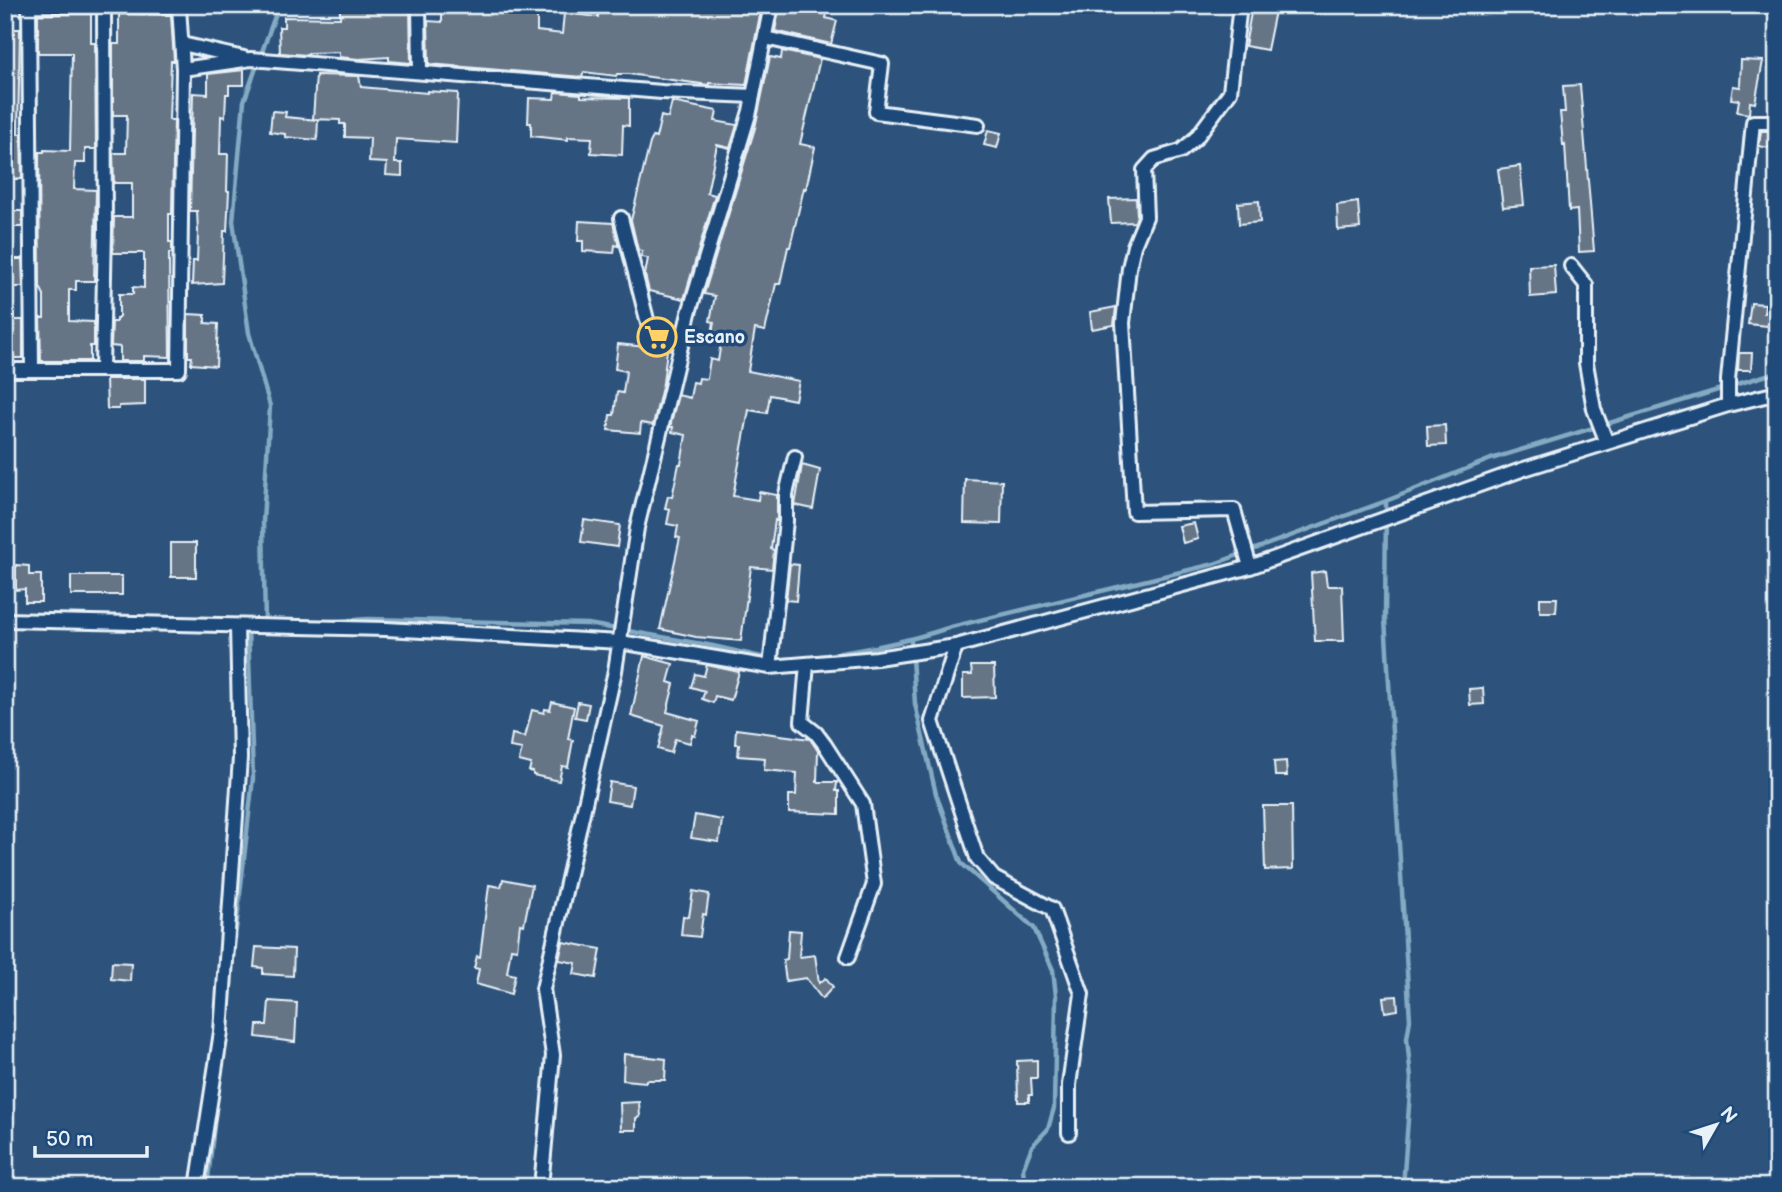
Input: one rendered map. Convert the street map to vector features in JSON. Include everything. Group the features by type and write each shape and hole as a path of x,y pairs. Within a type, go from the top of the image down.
{"street":[{"path":"5,370 32,370 102,368 179,370 183,69 179,6 31,5 32,370"},
{"path":"419,5 420,71"},
{"path":"541,1187 553,1055 543,989 620,642 637,527 688,313 753,96 771,5"},
{"path":"1240,5 1230,92 1196,138 1181,151 1154,159 1144,170 1146,216 1129,268 1124,323 1134,512 1234,510 1250,567"},
{"path":"102,368 105,229 104,7"},
{"path":"765,38 882,64 876,112 978,125"},
{"path":"182,44 251,59 662,92 753,96"},
{"path":"183,69 251,59"},
{"path":"1728,405 1728,380 1753,122 1777,122"},
{"path":"621,218 653,343 683,340"},
{"path":"1570,266 1586,285 1586,363 1594,409 1607,443"},
{"path":"5,620 386,629 620,642 770,667 877,658 956,646 1250,567 1524,469 1728,405 1777,393"},
{"path":"770,667 786,521 786,495 795,457"},
{"path":"197,1187 221,1032 240,758 237,626"},
{"path":"956,646 932,721 976,858 994,878 1052,909 1082,993 1069,1085 1069,1133"},
{"path":"807,664 802,723 816,733 863,804 874,884 848,957"}],"building":[{"path":"340,5 410,5 411,63 389,61 389,57 339,57 339,52 307,55 280,53 279,27 284,27 284,17 340,18"},
{"path":"450,5 537,5 537,31 562,34 564,13 598,17 599,5 762,5 746,85 709,85 628,74 616,76 584,72 582,77 429,64 428,21 442,22 442,11 450,11"},
{"path":"780,5 829,5 826,18 837,21 831,44 775,31"},
{"path":"1252,7 1275,11 1267,50 1245,46"},
{"path":"38,14 91,14 91,43 95,43 96,149 85,149 85,163 75,163 74,189 96,190 94,281 76,281 76,290 69,290 69,321 94,322 94,346 90,346 90,361 41,361 40,318 44,318 44,295 40,287 39,152 70,151 72,53 38,53"},
{"path":"119,14 171,15 174,61 171,61 169,120 174,120 172,214 169,214 169,242 172,242 172,253 169,253 170,357 144,356 144,361 120,361 120,347 111,346 112,322 119,318 119,294 133,294 133,287 144,288 144,253 113,253 114,217 132,217 132,183 114,183 113,153 126,153 127,115 113,115 113,44 119,44"},
{"path":"6,29 20,29 18,134 21,134 22,179 5,179"},
{"path":"782,51 820,59 800,144 815,147 780,284 776,284 765,331 755,329 748,371 799,381 795,400 770,395 767,413 749,410 733,496 758,500 759,492 777,495 777,521 775,520 771,549 774,550 772,569 751,567 741,641 696,637 660,629 680,538 676,537 678,526 667,524 670,509 665,508 668,496 672,497 686,435 672,432 673,427 670,427 678,395 690,398 693,382 698,383 699,378 707,379 710,359 718,361 722,336 712,334 714,322 710,321 715,296 704,294 755,128 770,57 781,59"},
{"path":"1741,60 1763,61 1755,103 1750,102 1749,114 1737,112 1739,100 1731,99 1733,86 1740,87"},
{"path":"244,70 244,85 229,85 225,117 221,116 220,154 228,154 229,191 222,283 192,285 193,261 197,261 198,232 197,211 190,211 193,93 208,94 208,74"},
{"path":"316,75 359,76 361,87 458,93 456,143 396,139 395,163 402,163 402,176 386,175 387,163 369,162 370,138 345,137 345,124 340,124 340,120 313,119"},
{"path":"1580,85 1594,251 1579,252 1577,210 1569,211 1560,112 1565,112 1563,86"},
{"path":"555,92 581,94 581,97 629,98 629,126 623,125 622,155 591,153 592,138 568,137 568,140 531,136 531,123 528,123 529,98 554,99"},
{"path":"672,102 717,111 715,121 737,125 730,148 717,145 707,193 715,195 684,299 649,291 645,275 648,258 641,257 642,251 638,250 631,220 650,143 653,137 656,138 661,116 668,118"},
{"path":"272,111 286,112 285,117 318,120 317,140 285,137 285,134 270,132"},
{"path":"988,130 1001,133 997,148 984,145"},
{"path":"1761,131 1772,131 1769,148 1759,146"},
{"path":"1520,166 1524,205 1503,207 1498,169"},
{"path":"1136,198 1135,222 1111,223 1109,199"},
{"path":"1259,201 1260,222 1239,224 1238,203"},
{"path":"1358,202 1360,228 1338,230 1337,205"},
{"path":"5,211 22,211 22,227 5,227"},
{"path":"579,221 613,223 618,242 614,253 583,251 583,241 578,241"},
{"path":"5,259 22,259 23,287 5,287"},
{"path":"1554,265 1556,295 1530,297 1529,266"},
{"path":"1751,303 1765,304 1764,313 1777,312 1777,327 1748,324"},
{"path":"1116,307 1114,325 1092,329 1090,312"},
{"path":"188,314 205,315 205,323 218,324 216,366 191,364 192,357 188,357"},
{"path":"5,320 23,320 23,358 5,358"},
{"path":"618,344 646,347 653,352 667,350 663,383 653,425 641,423 640,433 608,430 610,415 614,415 617,392 623,393 626,371 615,369"},
{"path":"1739,353 1752,353 1751,370 1738,370"},
{"path":"106,379 145,379 145,405 107,409"},
{"path":"1445,425 1446,445 1428,446 1427,426"},
{"path":"802,465 820,470 813,509 795,505"},
{"path":"965,479 1002,481 1001,524 964,523"},
{"path":"584,520 620,525 617,547 581,542"},
{"path":"1194,523 1198,539 1183,543 1179,526"},
{"path":"171,543 196,543 196,577 171,577"},
{"path":"790,564 799,565 796,601 786,600"},
{"path":"16,565 29,566 29,575 41,575 41,602 25,602 25,589 16,590"},
{"path":"1325,571 1327,586 1342,586 1344,641 1315,641 1311,573"},
{"path":"71,576 122,576 122,595 71,595"},
{"path":"1540,598 1557,598 1556,612 1540,612"},
{"path":"644,656 673,664 668,682 674,684 667,712 699,721 690,743 675,739 671,753 658,749 664,726 631,716"},
{"path":"707,665 739,672 731,700 715,696 713,703 702,699 705,691 691,687 695,674 704,676"},
{"path":"971,666 994,666 995,697 963,698 963,675 972,675"},
{"path":"1483,688 1484,704 1470,705 1469,689"},
{"path":"552,702 574,707 568,739 573,740 568,767 562,766 559,781 533,775 533,772 529,771 531,764 519,761 522,749 510,747 512,734 525,737 532,710 544,713 545,709 550,710"},
{"path":"578,702 589,704 586,719 575,717"},
{"path":"736,729 810,739 818,751 817,782 837,782 839,814 789,812 789,795 796,795 797,773 764,770 765,758 738,756 739,744 735,744"},
{"path":"1286,761 1287,776 1275,776 1274,762"},
{"path":"610,782 633,786 630,805 607,801"},
{"path":"1263,806 1292,806 1293,869 1265,870"},
{"path":"695,815 722,820 719,842 691,838"},
{"path":"503,879 532,885 524,925 520,924 517,949 511,948 507,973 515,975 511,994 476,984 479,969 474,968 477,956 480,957 489,885 501,887"},
{"path":"693,891 709,894 700,937 681,935 683,916 689,917"},
{"path":"789,930 801,931 799,957 815,955 819,983 826,978 833,987 822,999 806,978 786,981 783,960 787,959"},
{"path":"563,942 601,949 596,978 574,974 576,963 559,960"},
{"path":"256,947 294,949 293,976 263,974 263,968 254,967"},
{"path":"112,962 131,963 130,981 111,979"},
{"path":"1397,996 1398,1010 1385,1012 1383,997"},
{"path":"269,1001 297,1003 295,1042 256,1037 257,1025 267,1025"},
{"path":"624,1054 666,1059 665,1080 623,1080"},
{"path":"1037,1060 1037,1078 1031,1078 1032,1095 1029,1095 1029,1102 1018,1102 1017,1061"},
{"path":"639,1102 640,1117 636,1118 636,1130 621,1130 620,1103"}],"waterway":[{"path":"265,623 263,522 270,406 249,333 233,221 244,101 279,5"},
{"path":"799,659 895,643 1214,564 1491,459 1777,372"},
{"path":"1386,501 1385,619 1410,1020 1407,1038 1411,1079 1403,1187"},
{"path":"317,622 368,619 588,624 770,659"},
{"path":"231,974 253,778 248,627"},
{"path":"911,641 915,704 936,794 961,863 1034,928 1053,970 1056,996 1054,1108 1048,1129 1032,1146 1023,1169 1025,1187"},
{"path":"207,1187 218,1090"}],"place":[{"name":"Escano","path":"657,337"}]}
